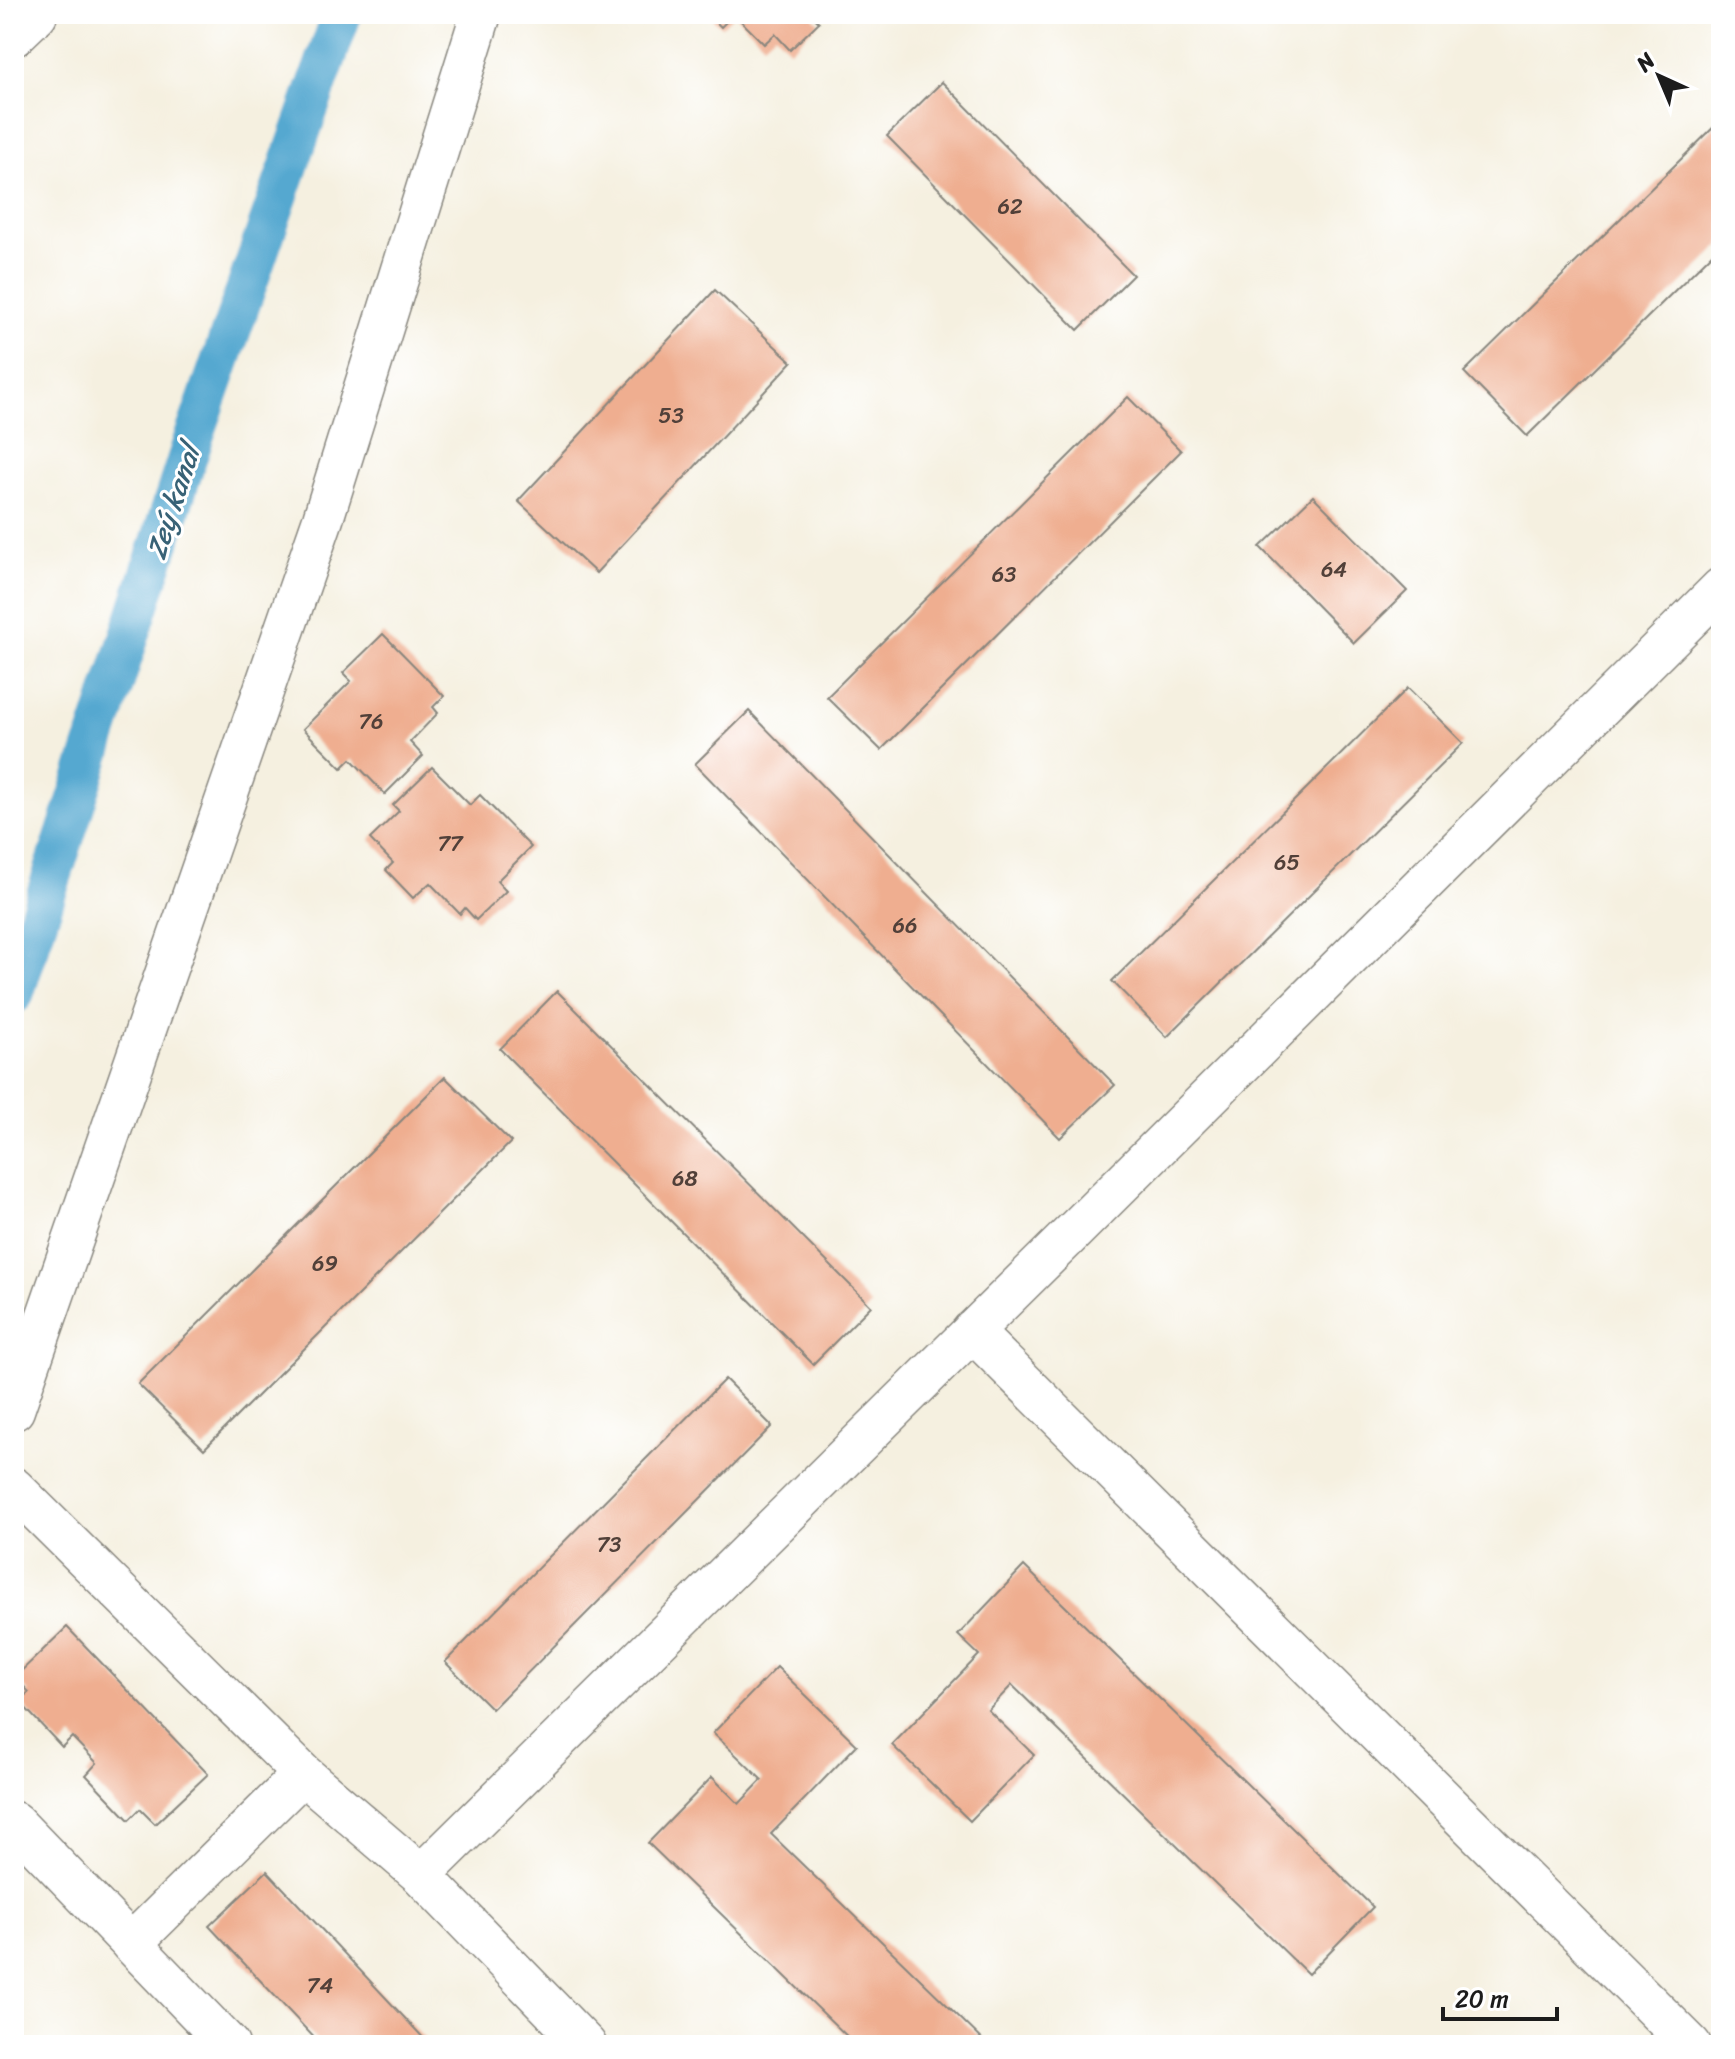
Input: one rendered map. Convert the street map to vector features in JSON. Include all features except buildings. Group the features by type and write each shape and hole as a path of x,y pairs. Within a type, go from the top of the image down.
{"lane":[{"path":"14,36 37,14"},
{"path":"14,1410 323,519 481,14"},
{"path":"421,1875 1721,588"},
{"path":"972,1331 1691,2045"},
{"path":"14,1488 303,1774 421,1875 586,2045"},
{"path":"131,1944 303,1774"},
{"path":"17,1832 229,2045"}],"waterway":[{"name":"Zeý kanal","path":"14,994 194,437 342,14"}]}
